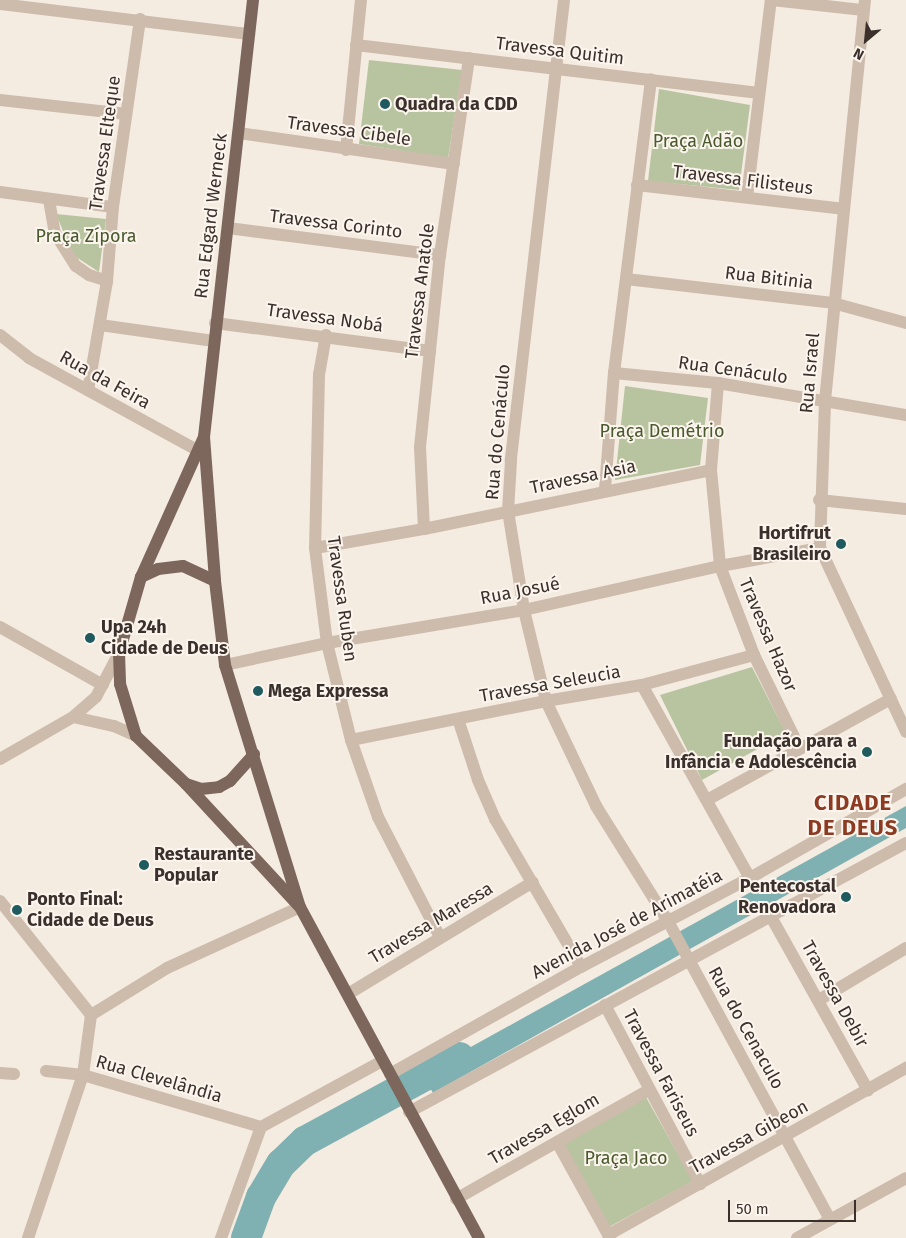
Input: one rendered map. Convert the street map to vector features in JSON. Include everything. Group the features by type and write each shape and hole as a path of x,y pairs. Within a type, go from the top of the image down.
{"main road":[{"name":"Rua Edgard Werneck","path":"204,437 253,0"},
{"path":"204,437 141,577 119,653 120,684 136,736 186,784 300,906"},
{"path":"204,437 215,581 226,665 300,906 456,1199 479,1238"},
{"path":"141,577 158,569 184,566 215,581"},
{"path":"186,784 201,788 219,787 230,781 254,754"}],"street":[{"path":"346,150 361,0"},
{"name":"Rua do Cenáculo","path":"564,0 510,461 508,511 524,610 546,701 611,834 670,926"},
{"path":"747,197 771,0 864,5"},
{"path":"0,4 52,5 249,34"},
{"name":"Rua Israel","path":"864,5 833,304 819,500 820,548 906,732"},
{"name":"Travessa Elteque","path":"88,390 107,280 113,207 140,19"},
{"name":"Travessa Quitim","path":"356,44 759,93"},
{"name":"Travessa Anatole","path":"424,529 420,447 440,255 468,58"},
{"path":"605,489 614,373 651,79"},
{"path":"0,100 126,114"},
{"name":"Travessa Cibele","path":"239,133 346,150 454,164"},
{"name":"Travessa Filisteus","path":"637,185 844,210"},
{"path":"0,192 113,207"},
{"path":"49,200 56,233 76,266 89,275 107,280"},
{"name":"Travessa Corinto","path":"228,228 440,255"},
{"name":"Rua Bitinia","path":"626,279 833,304 906,323"},
{"name":"Travessa Nobá","path":"216,323 326,335 430,351"},
{"path":"100,325 214,341"},
{"name":"Rua da Feira","path":"0,335 29,358 197,450"},
{"name":"Travessa Ruben","path":"326,335 320,374 315,548 327,642 351,740 378,817 440,936"},
{"name":"Rua Cenáculo","path":"614,373 718,383 825,403 906,415"},
{"name":"Travessa Hazor","path":"718,383 711,470 720,566 754,655 798,747"},
{"name":"Travessa Asia","path":"315,548 424,529 605,489 711,470"},
{"path":"819,500 906,509"},
{"name":"Rua Josué","path":"226,665 327,642 524,610 720,566 820,548"},
{"path":"0,627 103,685"},
{"path":"0,759 73,717 96,697 119,653"},
{"name":"Travessa Seleucia","path":"351,740 546,701 642,685 754,655"},
{"path":"642,685 750,878"},
{"path":"707,800 798,747 891,699"},
{"path":"73,717 114,726 136,736"},
{"path":"458,719 478,780 499,826 582,966"},
{"name":"Avenida José de Arimatéia","path":"392,1079 582,966 670,926 906,789"},
{"path":"407,1108 605,1005 686,957 770,915 906,842"},
{"name":"Travessa Maressa","path":"348,994 440,936 533,882"},
{"path":"0,901 91,1015 82,1075 28,1238"},
{"path":"91,1015 167,968 300,906"},
{"name":"Travessa Debir","path":"770,915 868,1090"},
{"name":"Rua do Cenaculo","path":"670,926 786,1135 830,1219"},
{"path":"819,1000 906,948"},
{"name":"Travessa Fariseus","path":"605,1005 700,1184"},
{"path":"221,1238 261,1127 382,1060"},
{"name":"Travessa Gibeon","path":"609,1236 906,1068"},
{"name":"Rua Clevelândia","path":"46,1071 82,1075 261,1127"},
{"path":"0,1073 14,1074"},
{"name":"Travessa Eglom","path":"456,1199 649,1090"},
{"path":"557,1142 609,1236"},
{"path":"798,1238 906,1178"}],"green space":[{"path":"369,60 462,70 448,158 359,144"},
{"name":"Praça Adão","path":"659,89 750,105 739,190 648,181"},
{"name":"Praça Zípora","path":"56,214 106,219 99,272 73,255"},
{"name":"Praça Demétrio","path":"625,386 708,398 700,465 615,480"},
{"path":"752,667 786,733 702,780 660,695"},
{"name":"Praça Jaco","path":"642,1090 693,1181 609,1227 558,1136"}],"water":[{"path":"906,806 906,828 433,1093 422,1074"}],"waterway":[{"path":"246,1238 261,1197 281,1164 305,1141 460,1057"}],"place":[{"name":"Quadra da CDD","path":"385,104"},
{"name":"Hortifrut Brasileiro","path":"841,544"},
{"name":"Upa 24h Cidade de Deus","path":"90,638"},
{"name":"Mega Expressa","path":"258,691"},
{"name":"Fundação para a Infância e Adolescência","path":"867,752"},
{"name":"Restaurante Popular","path":"144,865"},
{"name":"Pentecostal Renovadora","path":"846,897"},
{"name":"Ponto Final: Cidade de Deus","path":"17,910"}],"district":[{"name":"CIDADE DE DEUS","path":"853,814"}]}
